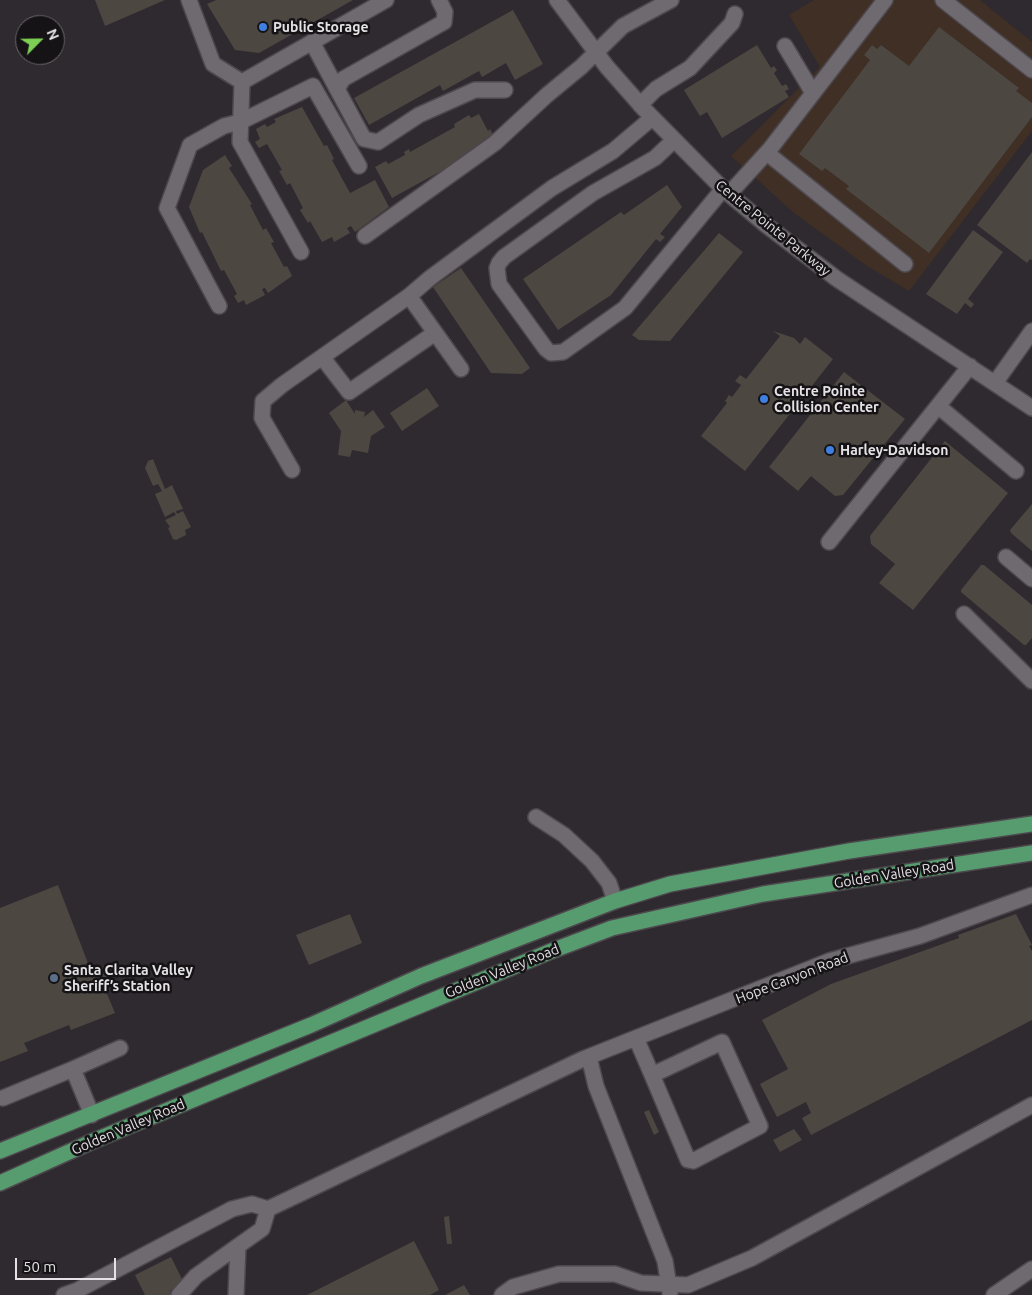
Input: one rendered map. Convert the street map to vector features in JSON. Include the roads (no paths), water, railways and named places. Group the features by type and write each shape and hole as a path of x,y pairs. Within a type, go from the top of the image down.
{"main road":[{"name":"Golden Valley Road","path":"0,1151 311,1025 421,976 615,901 680,882 849,851 1032,824"},
{"name":"Golden Valley Road","path":"0,1183 146,1119 554,950 612,928 763,894 1032,853"}],"street":[{"path":"189,0 213,64 242,82"},
{"path":"242,82 386,0"},
{"path":"337,89 343,79 444,22 446,12 439,0"},
{"name":"Centre Pointe Parkway","path":"557,0 596,52 640,105 726,191 811,260 1032,408"},
{"path":"365,236 496,143 623,26 671,0"},
{"path":"673,140 655,158 593,193 504,257 499,263 497,268 499,284 546,350 551,353 563,352 625,308 726,191 767,153 886,0"},
{"path":"943,0 1032,70"},
{"path":"640,105 656,89 690,68 732,23 735,14"},
{"path":"312,42 364,138 378,142 419,115 475,90 505,90"},
{"path":"784,46 813,93"},
{"path":"242,82 240,142 301,252"},
{"path":"219,306 166,208 190,145 224,126 240,122 312,86 359,166"},
{"path":"292,470 262,418 263,401 282,385 409,296 430,278 552,188 613,151 652,118"},
{"path":"767,153 905,264"},
{"path":"409,296 461,368"},
{"path":"995,383 1032,331"},
{"path":"322,357 349,392 435,333"},
{"path":"829,542 970,366"},
{"path":"938,406 1016,471"},
{"path":"1006,557 1032,579"},
{"path":"964,614 1032,682"},
{"path":"536,817 564,835 592,861 609,883 615,901"},
{"name":"Hope Canyon Road","path":"268,1209 586,1058 829,961 920,936 1032,895"},
{"path":"636,1038 688,1160 694,1160 760,1126 722,1042 652,1075"},
{"path":"3,1098 120,1048"},
{"path":"586,1058 665,1261 670,1290"},
{"path":"73,1069 92,1115"},
{"path":"502,1295 513,1287 559,1274 615,1274 670,1290 688,1285 752,1258 1032,1105"},
{"path":"64,1295 78,1290 232,1210 252,1204 268,1209 262,1229 196,1276 179,1295"},
{"path":"236,1295 238,1246"},
{"path":"994,1295 1032,1269"}],"place":[{"name":"Public Storage","path":"263,27"},
{"name":"Centre Pointe Collision Center","path":"764,399"},
{"name":"Harley-Davidson","path":"830,450"},
{"name":"Santa Clarita Valley Sheriff’s Station","path":"54,978"}]}
